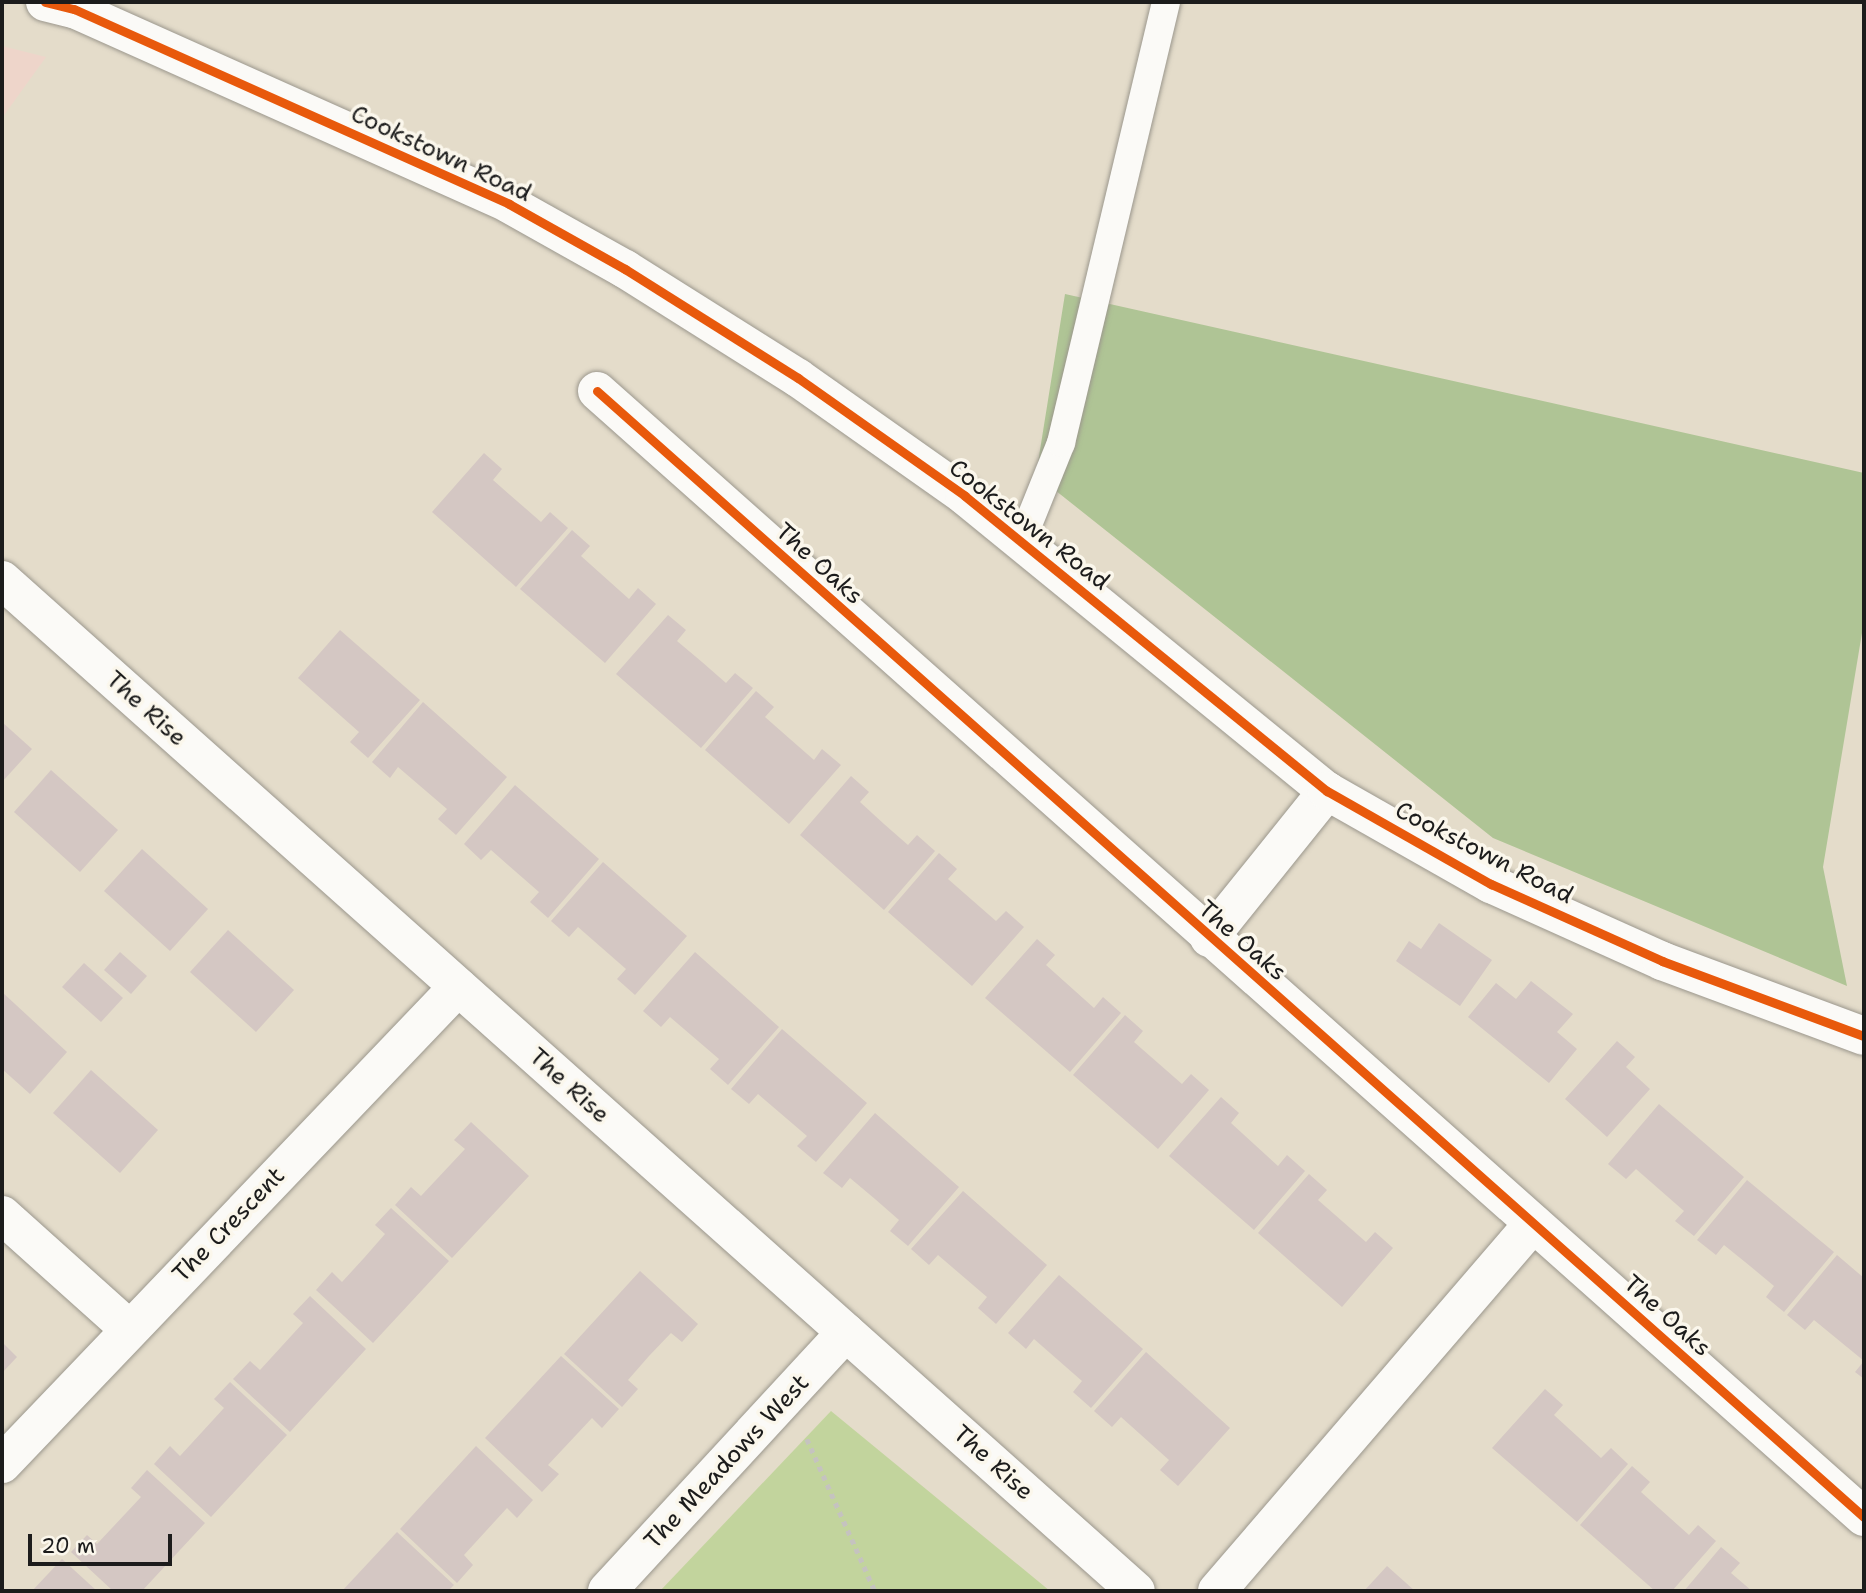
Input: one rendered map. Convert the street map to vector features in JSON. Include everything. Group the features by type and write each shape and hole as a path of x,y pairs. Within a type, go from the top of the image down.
{"street":[{"name":"Cookstown Road","path":"45,2 74,9 509,204 798,378 1021,542 1327,791 1491,884 1662,961 1864,1036"},
{"name":"The Oaks","path":"597,391 1209,938 1864,1517"},
{"name":"The Rise","path":"2,580 1136,1591"},
{"path":"1209,938 1327,791"},
{"name":"The Crescent","path":"2,1464 458,986"},
{"path":"2,1215 129,1329"},
{"path":"1217,1591 1533,1223"},
{"name":"The Meadows West","path":"607,1591 846,1332"}],"lane":[{"path":"1021,542 1061,443 1166,2"}],"path":[{"path":"776,1409 809,1441 874,1591"}],"shaded area":[{"path":"2,46 46,57 2,118"}],"green space":[{"path":"1065,294 1864,473 1864,621 1823,867 1847,986 1493,838 1036,475"},
{"path":"831,1411 1050,1591 660,1591"}],"building":[{"path":"484,453 502,469 493,480 541,522 550,512 568,528 516,587 432,512"},
{"path":"572,530 590,546 581,556 629,599 638,588 656,604 605,663 520,589"},
{"path":"668,615 686,630 677,641 726,683 735,673 753,688 701,748 616,674"},
{"path":"340,630 420,700 368,758 350,742 359,732 298,678"},
{"path":"756,691 774,707 765,717 814,760 822,749 841,765 789,824 705,750"},
{"path":"423,702 507,777 456,835 438,819 447,809 398,767 390,778 372,762"},
{"path":"2,722 32,749 2,782"},
{"path":"51,770 118,830 80,872 14,812"},
{"path":"851,776 869,792 860,802 884,824 908,845 917,835 935,851 884,910 800,835"},
{"path":"515,785 599,859 548,918 530,902 539,892 491,850 481,860 464,844"},
{"path":"142,849 208,909 170,951 104,891"},
{"path":"939,853 957,869 948,879 996,921 1006,911 1024,927 972,986 888,912"},
{"path":"603,862 687,936 635,995 617,979 626,969 578,927 569,937 551,921"},
{"path":"1439,923 1492,960 1460,1006 1396,961 1409,941 1421,949"},
{"path":"228,930 294,990 256,1032 190,972"},
{"path":"1037,939 1055,955 1046,965 1094,1008 1103,997 1121,1013 1070,1072 985,998"},
{"path":"120,952 147,976 131,994 104,970"},
{"path":"695,952 779,1027 728,1085 710,1069 719,1059 670,1017 661,1027 643,1011"},
{"path":"84,963 123,998 101,1022 62,987"},
{"path":"1531,981 1573,1014 1557,1032 1577,1049 1549,1083 1468,1017 1496,983 1516,999"},
{"path":"2,992 67,1052 30,1094 2,1069"},
{"path":"1125,1015 1143,1031 1134,1042 1182,1084 1191,1074 1209,1090 1158,1149 1073,1075"},
{"path":"782,1029 867,1103 816,1162 797,1146 807,1136 758,1094 749,1104 731,1089"},
{"path":"1617,1041 1635,1057 1626,1067 1650,1089 1607,1137 1565,1099"},
{"path":"91,1070 158,1130 120,1173 53,1113"},
{"path":"1221,1097 1239,1113 1231,1123 1278,1166 1287,1155 1305,1171 1254,1230 1169,1156"},
{"path":"1659,1104 1744,1177 1694,1236 1675,1221 1684,1211 1636,1169 1626,1179 1608,1164"},
{"path":"875,1113 959,1187 908,1246 890,1231 899,1220 875,1199 850,1178 842,1188 823,1173"},
{"path":"471,1122 529,1176 452,1258 395,1205 411,1187 421,1196 465,1149 454,1140"},
{"path":"1309,1174 1327,1190 1318,1200 1366,1242 1375,1232 1393,1248 1342,1307 1258,1233"},
{"path":"1747,1180 1834,1252 1784,1312 1766,1297 1774,1286 1750,1266 1724,1245 1716,1255 1697,1240"},
{"path":"963,1191 1047,1265 996,1324 978,1308 987,1297 938,1255 929,1265 911,1249"},
{"path":"391,1208 449,1261 373,1343 316,1290 332,1272 342,1282 364,1258 385,1234 375,1225"},
{"path":"1837,1255 1864,1278 1864,1361 1814,1320 1805,1330 1787,1315"},
{"path":"640,1271 698,1324 682,1342 671,1333 649,1356 628,1380 638,1389 622,1407 564,1354"},
{"path":"1059,1275 1143,1349 1091,1408 1073,1392 1082,1381 1034,1339 1026,1349 1008,1333"},
{"path":"310,1296 366,1349 290,1432 233,1379 250,1361 260,1370 303,1323 293,1314"},
{"path":"2,1342 17,1357 2,1373"},
{"path":"1146,1352 1230,1428 1178,1486 1160,1470 1169,1460 1121,1417 1112,1427 1094,1411"},
{"path":"561,1356 619,1409 602,1428 592,1418 548,1465 559,1474 542,1492 485,1438"},
{"path":"1864,1361 1864,1379 1855,1372"},
{"path":"230,1382 287,1435 211,1517 154,1464 170,1446 180,1456 224,1408 214,1399"},
{"path":"1545,1389 1563,1405 1554,1415 1601,1458 1611,1448 1628,1464 1577,1522 1492,1448"},
{"path":"476,1446 533,1500 517,1518 507,1508 464,1555 473,1565 457,1583 400,1529"},
{"path":"1632,1466 1650,1482 1641,1492 1689,1535 1698,1525 1716,1541 1672,1591 1655,1591 1580,1525"},
{"path":"147,1470 205,1523 142,1591 113,1591 71,1552 87,1535 97,1544 141,1497 131,1488"},
{"path":"397,1532 454,1585 448,1591 342,1591"},
{"path":"1721,1547 1740,1563 1731,1573 1752,1591 1684,1591"},
{"path":"62,1559 97,1591 32,1591"},
{"path":"1387,1566 1415,1591 1364,1591"}],"cycle path":[{"path":"45,2 74,9 509,204 625,269 798,378 965,496 1327,791 1491,884 1662,961 1864,1036"},
{"path":"597,391 1864,1517"}]}
